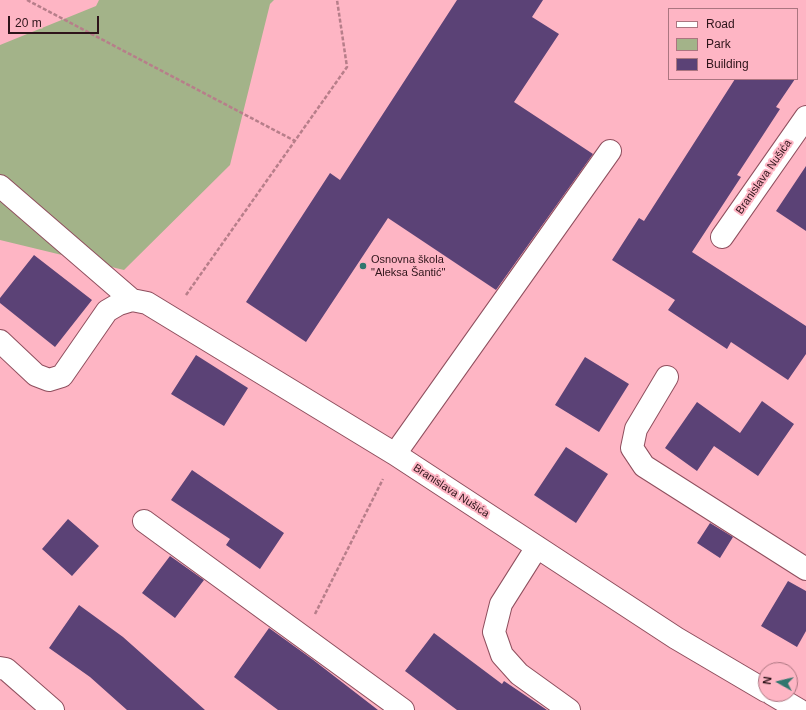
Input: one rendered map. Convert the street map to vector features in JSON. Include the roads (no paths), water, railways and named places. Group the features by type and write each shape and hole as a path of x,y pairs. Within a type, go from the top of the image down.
{"street":[{"name":"Branislava Nušića","path":"722,237 806,117"},
{"path":"396,454 610,151"},
{"path":"0,186 132,300"},
{"name":"Branislava Nušića","path":"132,300 147,303 396,454 676,638 758,686"},
{"path":"0,341 36,375 49,380 62,376 107,311 119,304 132,300"},
{"path":"668,377 636,429 632,448 644,466 806,569"},
{"path":"144,521 403,710"},
{"path":"537,547 501,604 494,632 502,655 519,674 569,710"},
{"path":"0,668 6,669 53,710"},
{"path":"786,702 799,710"}],"place":[{"name":"Osnovna škola \"Aleksa Šantić\"","path":"363,266"}]}
